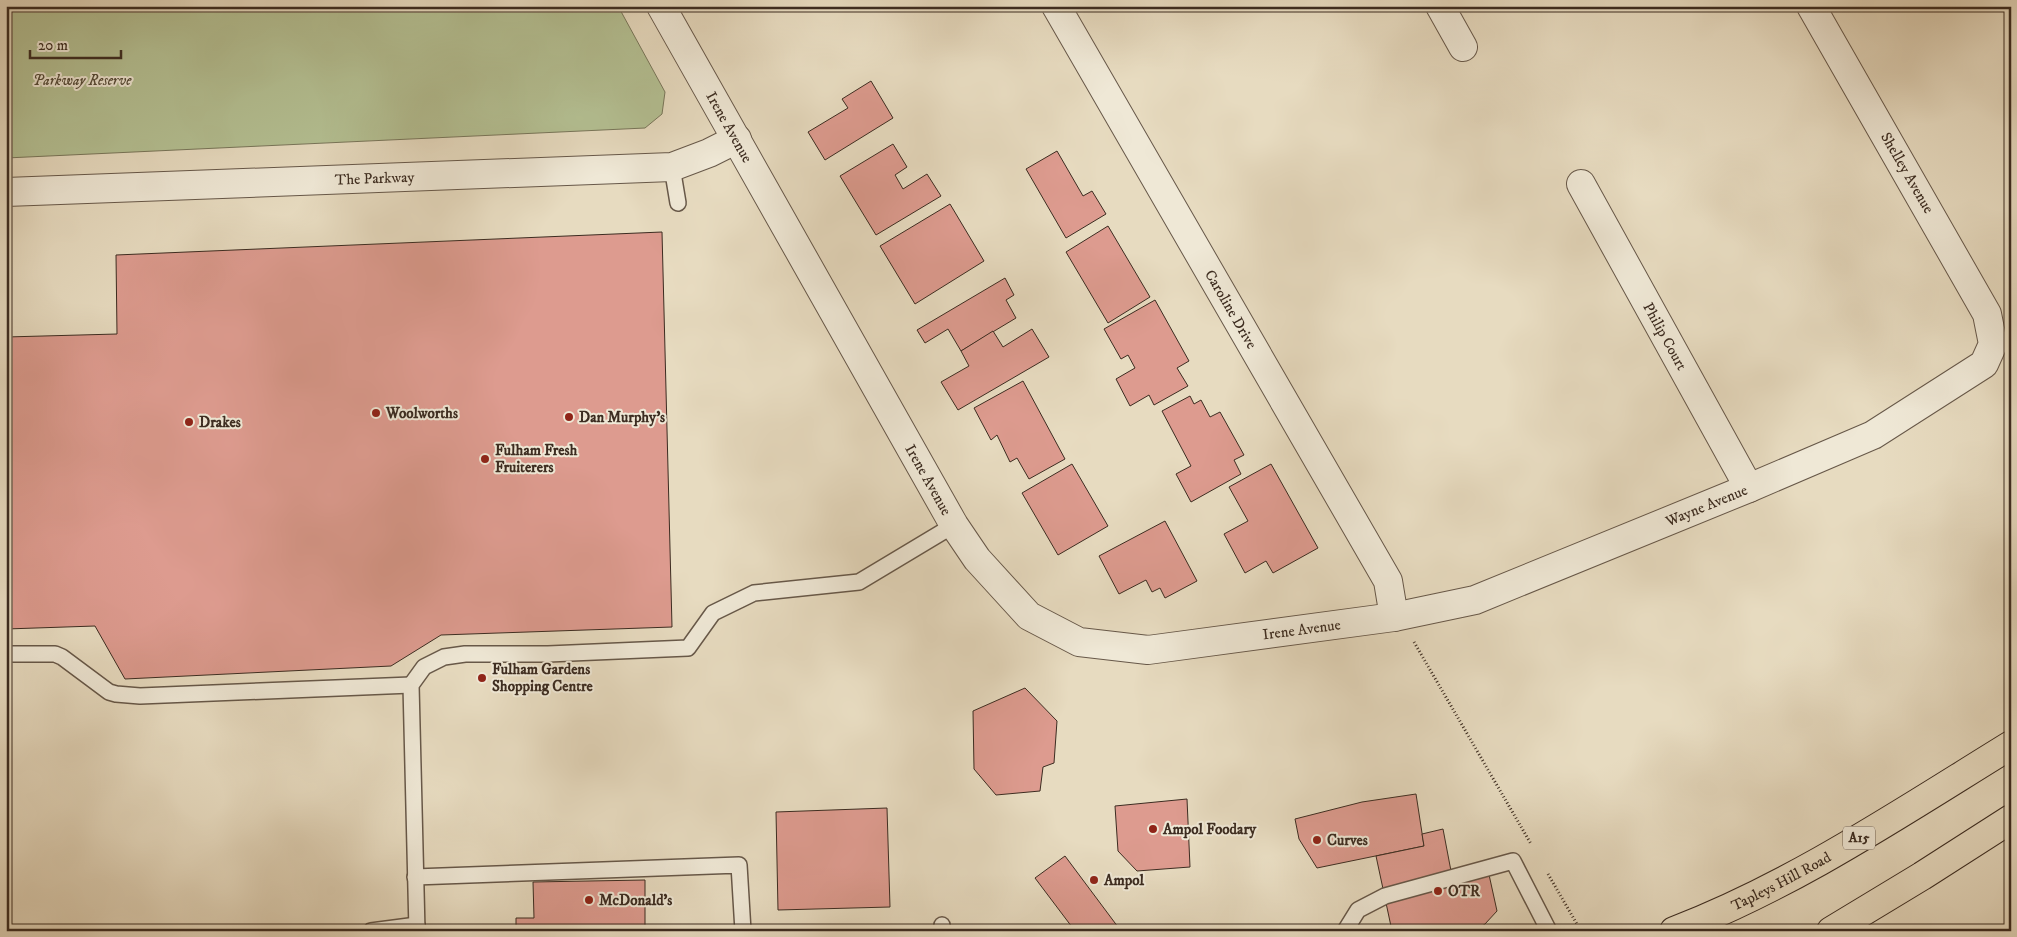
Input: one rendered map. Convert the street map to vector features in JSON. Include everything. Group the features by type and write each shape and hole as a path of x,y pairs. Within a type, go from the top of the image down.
{"main road":[{"name":"Tapleys Hill Road","path":"1674,931 1788,880 2011,745"},
{"path":"1831,931 2011,819"}],"street":[{"name":"Irene Avenue","path":"661,6 738,139 954,525 976,559 1029,616 1079,642 1148,650 1394,617"},
{"name":"Caroline Drive","path":"1056,6 1388,581 1394,617"},
{"path":"1440,6 1463,47"},
{"name":"Shelley Avenue","path":"1811,6 1987,314 1993,344"},
{"name":"The Parkway","path":"6,192 672,167 709,153 738,139"},
{"name":"Philip Court","path":"1581,184 1749,488"},
{"name":"Wayne Avenue","path":"1394,617 1475,600 1873,435 1984,364 1993,344"}],"lane":[{"path":"672,167 678,203"},
{"path":"371,931 417,928 411,685 424,667 444,657 458,655 548,654 688,648 713,613 754,593 860,582 954,525"},
{"path":"6,654 55,654 70,661 109,692 140,696 411,685"},
{"path":"1345,931 1358,910 1385,896 1513,861 1549,931"},
{"path":"415,877 554,870 739,865 743,931"}],"path":[{"path":"1412,640 1532,845"},
{"path":"1546,871 1581,931"}],"green space":[{"name":"Parkway Reserve","path":"6,6 222,6 223,11 235,6 618,6 665,92 662,114 645,128 6,158"}],"building":[{"path":"871,81 893,118 825,160 808,132 848,108 842,99"},
{"path":"893,144 907,167 895,175 903,189 927,174 941,196 876,235 840,176"},
{"path":"1057,151 1083,196 1092,191 1106,214 1066,238 1026,169"},
{"path":"950,204 984,261 915,304 880,246"},
{"path":"1108,226 1150,297 1108,323 1066,252"},
{"name":"Fulham Gardens Shopping Centre","path":"662,232 672,627 441,635 391,666 125,679 95,626 6,629 6,337 117,334 116,255"},
{"path":"1005,278 1014,295 1006,300 1016,318 961,351 948,329 925,343 917,330"},
{"path":"1155,300 1189,361 1177,368 1188,386 1154,405 1149,395 1130,406 1116,379 1135,368 1128,355 1121,359 1104,329"},
{"path":"1032,329 1049,357 958,410 941,382 969,366 961,351 993,331 1003,347"},
{"path":"1023,381 1065,459 1029,479 1017,458 1010,462 997,435 991,440 974,408"},
{"path":"1190,396 1194,404 1201,400 1210,417 1220,412 1244,455 1234,460 1241,474 1191,502 1176,474 1191,466 1162,411"},
{"path":"1072,464 1108,526 1058,555 1022,493"},
{"path":"1271,464 1318,548 1273,573 1266,561 1245,573 1224,534 1248,521 1229,487"},
{"path":"1165,521 1197,581 1165,598 1160,588 1152,592 1146,580 1119,594 1099,556"},
{"path":"1025,688 1057,721 1054,763 1043,767 1040,791 996,795 974,769 973,711"},
{"path":"1416,794 1424,846 1317,868 1299,839 1295,819 1362,802"},
{"name":"Ampol Foodary","path":"1187,799 1190,867 1137,871 1118,851 1115,806"},
{"path":"887,808 890,907 778,910 776,812"},
{"name":"OTR","path":"1443,829 1451,871 1486,861 1497,911 1485,924 1475,931 1392,931 1376,856 1424,846 1422,834"},
{"path":"1065,856 1121,931 1075,931 1035,878"},
{"name":"McDonald's","path":"645,880 645,931 516,931 516,918 534,918 533,882"}],"place":[{"name":"Woolworths","path":"376,413"},
{"name":"Dan Murphy's","path":"569,417"},
{"name":"Drakes","path":"189,422"},
{"name":"Fulham Fresh Fruiterers","path":"485,459"},
{"name":"Fulham Gardens Shopping Centre","path":"482,678"},
{"name":"Ampol Foodary","path":"1153,829"},
{"name":"Curves","path":"1317,840"},
{"name":"Ampol","path":"1094,880"},
{"name":"OTR","path":"1438,891"},
{"name":"McDonald's","path":"589,900"}]}
